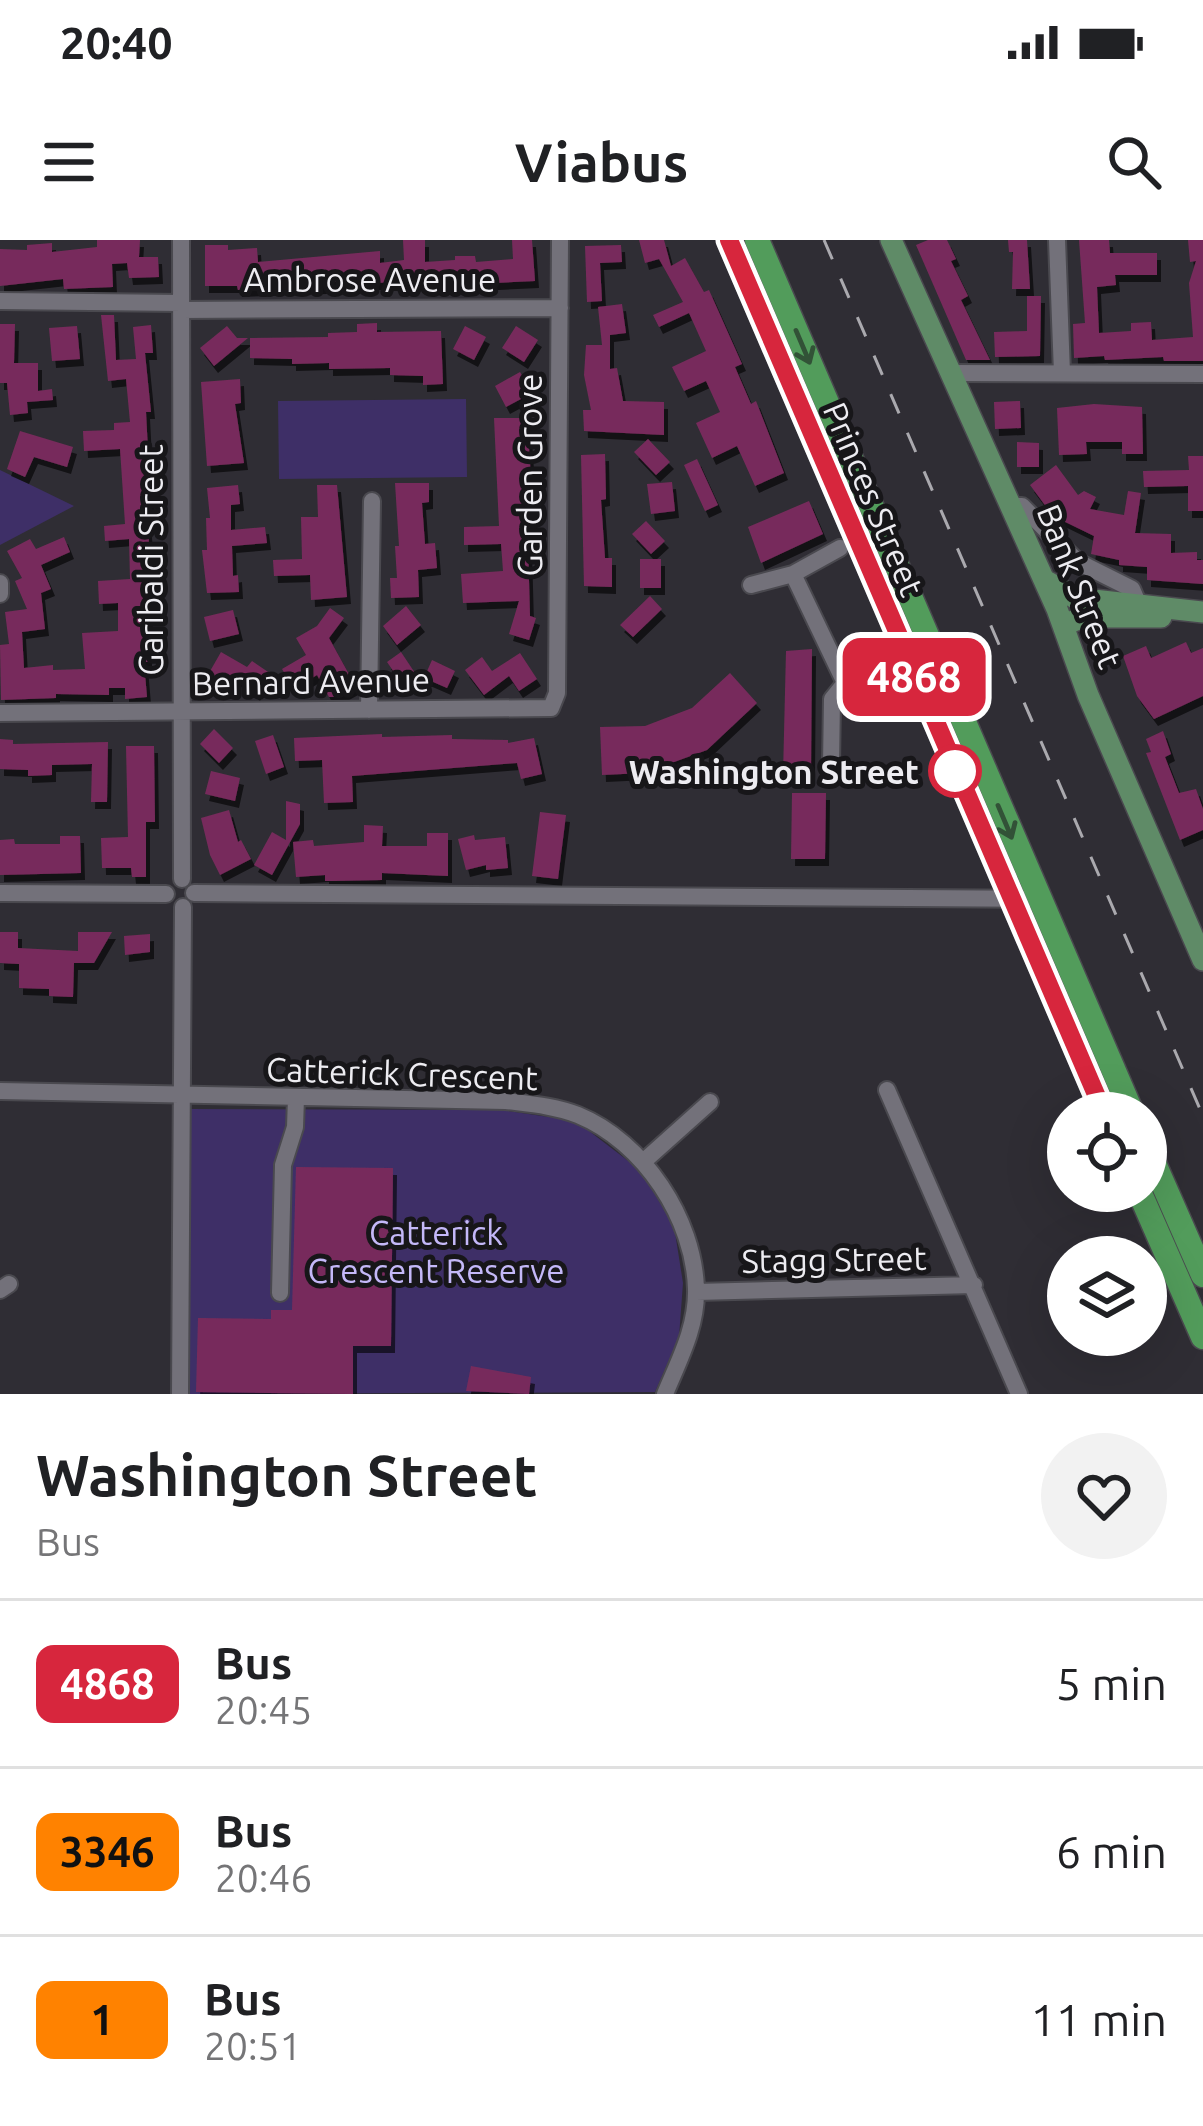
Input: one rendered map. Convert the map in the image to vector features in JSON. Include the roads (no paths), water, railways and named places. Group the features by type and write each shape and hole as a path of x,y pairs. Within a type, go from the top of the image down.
{"highway":[{"name":"Princes Street","path":"729,240 1095,1092"},
{"name":"Princes Street","path":"757,240 1123,1092"},
{"path":"1167,1193 1203,1275"},
{"path":"1148,1212 1203,1337"}],"main road":[{"name":"Bank Street","path":"891,240 1061,613 1088,695 1203,960"},
{"name":"Bank Street","path":"949,373 976,454 1061,613"},
{"path":"1061,613 1138,603 1194,612"},
{"path":"1061,613 1162,617 1194,612"}],"street":[{"name":"Garibaldi Street","path":"180,1394 186,893 181,712 181,240"},
{"name":"Garden Grove","path":"550,708 557,693 560,240"},
{"path":"1057,240 1062,373"},
{"name":"Ambrose Avenue","path":"0,301 560,308"},
{"path":"949,373 1203,374"},
{"path":"369,710 372,501"},
{"path":"1013,506 1022,506 1078,562 1132,589 1138,603"},
{"path":"751,585 793,574 840,548"},
{"path":"793,574 845,683"},
{"path":"0,583 0,594"},
{"path":"831,766 832,699 845,683 909,665"},
{"name":"Bernard Avenue","path":"0,712 550,708"},
{"path":"0,892 166,894 169,884 186,893 1038,899"},
{"path":"887,1090 1019,1394"},
{"name":"Catterick Crescent","path":"0,1091 506,1101 580,1116 615,1136 644,1162 683,1225 696,1292 689,1337 665,1394"},
{"path":"280,1293 283,1165 295,1127 296,1098"},
{"path":"644,1162 710,1102"},
{"name":"Stagg Street","path":"696,1292 974,1285"}],"railway":[{"path":"824,240 1203,1116"}],"place":[{"name":"Washington Street","path":"955,771"}],"park label":[{"name":"Catterick Crescent Reserve","path":"436,1251"}]}
